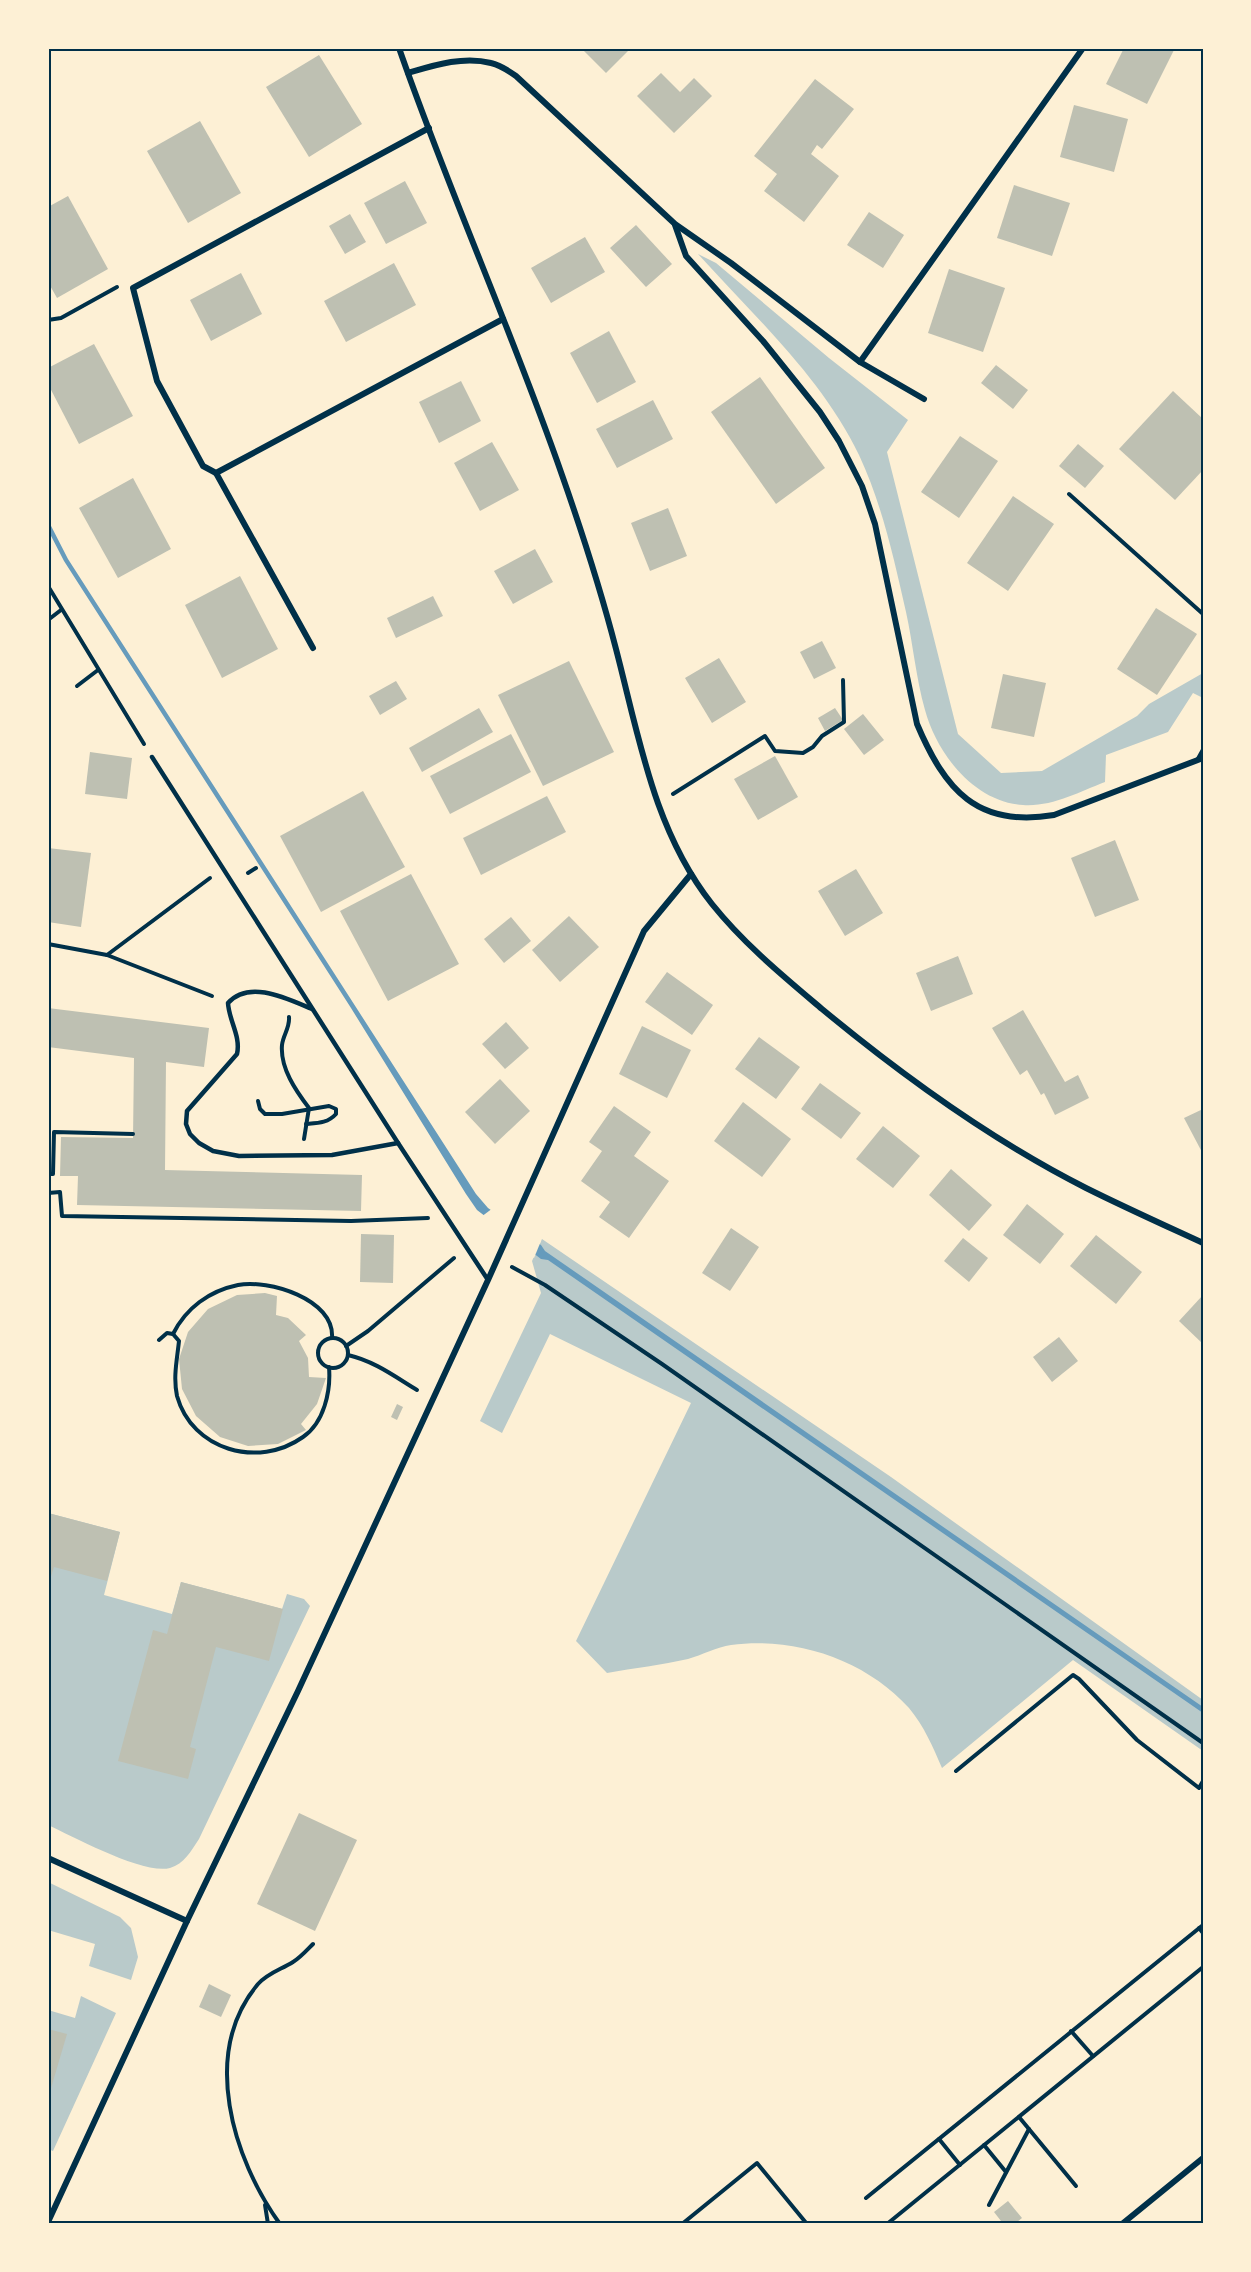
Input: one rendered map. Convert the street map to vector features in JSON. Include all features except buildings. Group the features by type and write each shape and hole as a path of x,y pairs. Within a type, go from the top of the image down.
{"street":[{"path":"399,48 561,473 606,610 657,804 671,839 690,874 739,935 776,971 850,1032 923,1087 1008,1144 1084,1187 1203,1243"},
{"path":"860,362 1083,48"},
{"path":"408,73 450,61 477,61 493,63 516,76 675,224 731,263 860,362 924,399"},
{"path":"313,648 216,473 203,466 157,381 133,288 429,128"},
{"path":"675,224 687,256 791,375 839,441 862,486 875,524 917,724 928,750 942,773 957,791 979,808 1005,817 1032,819 1054,815 1201,759"},
{"path":"216,473 503,319"},
{"path":"48,2222 303,1681 498,1259 644,931 690,874"},
{"path":"48,1858 188,1921"},
{"path":"1122,2224 1203,2158"}],"lane":[{"path":"1201,759 1203,750"},
{"path":"152,757 488,1280"},
{"path":"312,1009 288,999 244,991 235,995 228,1003 229,1014 237,1034 239,1046 237,1054 187,1111 186,1124 190,1134 213,1151 239,1156 332,1155 398,1143"}],"path":[{"path":"48,320 61,318 117,286 133,288"},
{"path":"1069,494 1203,614"},
{"path":"48,586 152,757"},
{"path":"48,620 61,610"},
{"path":"77,686 98,670"},
{"path":"676,792 765,736 775,751 803,753 813,747 822,736 844,722 843,680"},
{"path":"107,955 223,868"},
{"path":"248,873 256,868"},
{"path":"48,944 107,955 228,1003"},
{"path":"288,999 290,1025 282,1044 283,1055 292,1082 309,1108 303,1134 305,1155"},
{"path":"258,1101 260,1109 265,1114 282,1114 329,1106 336,1109 336,1114 332,1119 306,1124"},
{"path":"48,1174 53,1174 54,1132 133,1134"},
{"path":"48,1193 60,1192 62,1216 351,1221 447,1217"},
{"path":"346,1346 368,1331 457,1256 462,1240"},
{"path":"498,1259 545,1285 662,1364 1203,1743"},
{"path":"173,1334 186,1311 198,1302 238,1285 259,1284 278,1287 313,1303 330,1322 332,1338"},
{"path":"159,1340 166,1333 173,1334 179,1341 175,1381 181,1406 195,1428 215,1444 234,1451 266,1452 303,1437 312,1428 324,1405 330,1380 329,1367"},
{"path":"332,1338 343,1341 346,1346 348,1354 342,1365 329,1367 321,1362 318,1351 323,1342 332,1338"},
{"path":"348,1354 382,1367 432,1401"},
{"path":"956,1771 1073,1675 1137,1740 1199,1788 1203,1782"},
{"path":"866,2198 1201,1926 1203,1933"},
{"path":"280,2224 265,2204 249,2173 238,2144 231,2114 228,2074 231,2038 242,2009 259,1984 269,1974 295,1961 313,1944"},
{"path":"886,2224 1203,1967"},
{"path":"1071,2031 1093,2056"},
{"path":"1019,2117 1076,2186"},
{"path":"989,2205 1029,2129"},
{"path":"939,2139 960,2165"},
{"path":"984,2145 1006,2172"},
{"path":"682,2224 757,2163 807,2224"},
{"path":"265,2204 268,2224"}],"shaded area":[{"path":"698,254 716,263 829,358 908,420 887,452 958,734 1001,773 1042,771 1137,716 1149,704 1203,673 1203,698 1193,693 1168,732 1106,755 1105,782 1055,801 1034,805 1005,802 989,795 960,773 938,743 925,710 892,552 881,512 859,455 844,427 807,374"},
{"path":"542,1239 891,1477 1203,1700 1203,1751 1073,1660 942,1768 919,1722 892,1691 851,1665 804,1648 780,1644 731,1645 688,1659 607,1673 576,1641 691,1403 550,1334 502,1433 480,1421 541,1293 532,1261"},
{"path":"48,1513 120,1532 104,1595 172,1614 181,1582 282,1609 287,1594 304,1599 310,1606 199,1839 183,1860 170,1868 158,1869 127,1861 48,1825"},
{"path":"48,1882 120,1917 131,1928 138,1957 131,1980 89,1966 95,1944 48,1930"},
{"path":"81,1996 116,2013 53,2151 48,2149 48,2010 75,2018"}],"water":[{"path":"48,520 68,559 476,1194 488,1208 541,1245 545,1251 1203,1707 1203,1713 548,1260 541,1259 477,1210 351,1008 64,561 48,530"}],"pier":[{"path":"493,1208 541,1241 534,1258 481,1217"}]}
